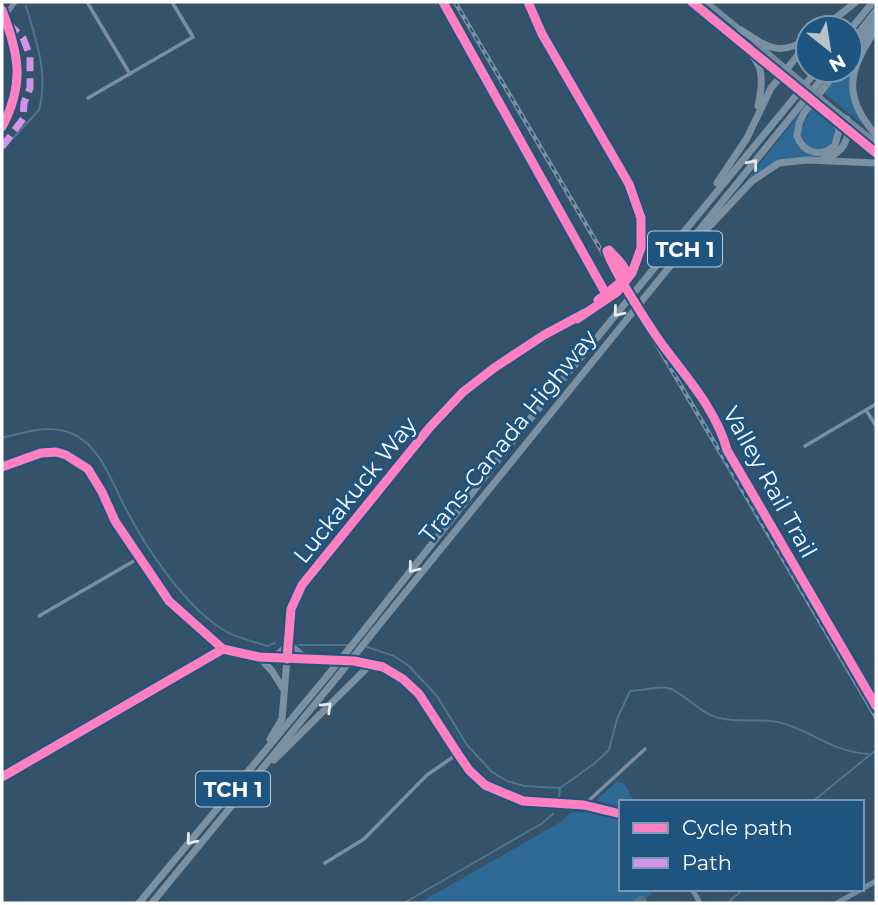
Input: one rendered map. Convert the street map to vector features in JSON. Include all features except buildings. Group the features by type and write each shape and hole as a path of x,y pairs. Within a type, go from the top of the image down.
{"highway":[{"path":"841,14 856,2"},
{"path":"864,26 876,11"},
{"path":"864,36 876,21"},
{"path":"876,29 858,60 852,82 856,107 876,135"},
{"path":"725,30 754,56 761,71 762,90 755,118"},
{"path":"741,30 772,48 794,46"},
{"path":"673,244 730,166 771,88 794,59"},
{"name":"Trans-Canada Highway","path":"221,803 328,675 531,418 805,84"},
{"name":"Trans-Canada Highway","path":"229,809 818,84"},
{"path":"827,84 804,113 799,124 797,136 804,148 816,153 827,151 835,145 839,130 834,118"},
{"path":"819,160 836,155 843,146 849,130 847,119"},
{"path":"644,300 718,216 761,173 787,161 876,163"},
{"path":"259,657 269,667 284,691"},
{"path":"221,803 272,737 282,719 288,659"},
{"path":"229,809 269,764 372,663"},
{"name":"TCH 1","path":"139,903 221,803"},
{"name":"TCH 1","path":"152,903 229,809"}],"main road":[{"path":"692,2 725,30 784,72"},
{"path":"707,2 797,83 876,142"},
{"path":"2,127 15,98 18,75 15,49 3,17"},
{"path":"821,102 834,118 876,153"},
{"path":"2,467 49,452 66,455 88,469 115,521 169,601 223,649 259,657 372,663 394,672 411,685 425,702 457,754 485,785 507,796 542,804 584,805 619,814"},
{"path":"837,903 857,891"}],"street":[{"path":"3,17 15,2"},
{"path":"87,2 130,74"},
{"path":"88,98 193,37 172,2"},
{"name":"Luckakuck Way","path":"288,659 291,609 302,585 430,427 463,392 494,368 617,292 632,273 641,248 641,218 629,184 542,34 528,2"},
{"path":"805,446 876,404"},
{"path":"866,410 876,426"},
{"path":"39,616 139,558"},
{"path":"272,658 289,643 310,660"},
{"path":"2,777 223,649"},
{"path":"584,805 645,749"},
{"path":"325,863 364,839 427,775 457,754"}],"shaded area":[{"path":"831,84 851,84 862,124 824,93"},
{"path":"814,107 834,126 835,140 819,149 804,145 801,133"},
{"path":"804,108 797,124 802,149 813,157 775,164 743,185"},
{"path":"618,781 625,785 634,800 619,800 619,807 596,800"},
{"path":"572,812 605,813 619,817 619,891 650,891 652,895 637,903 419,903 559,823"}],"waterway":[{"path":"2,150 39,110 42,97 40,58 26,6"},
{"path":"2,438 48,429 66,431 84,441 105,467 155,558 194,606 233,635 267,646 275,643"},
{"path":"299,645 348,645"},
{"path":"367,647 394,656 409,666 437,696 467,745 492,772 507,781 524,786 560,788 595,763 609,750 617,719 630,691 654,688 673,690 712,716 779,722 835,746 868,754"},
{"path":"814,800 876,750"},
{"path":"559,797 560,789"},
{"path":"404,903 541,824 553,814"},
{"path":"727,903 742,891"}],"railway":[{"path":"455,2 876,717"}],"marked path":[{"path":"2,147 23,119 24,103 30,88 30,56 23,38 11,26"}],"cycle path":[{"path":"443,2 606,294 598,300"},
{"path":"528,2 542,34 629,184 641,218 641,248 632,273 617,292 577,319"},
{"path":"692,2 876,153"},
{"path":"2,10 16,55 17,69 14,97 2,127"},
{"name":"Valley Rail Trail","path":"606,294 620,282 624,278 626,274 609,250 607,251 611,262 621,280 626,288 639,310 707,406 727,450 876,706"},
{"path":"287,659 291,609 302,585 430,427 463,392 494,368 544,335 585,313"},
{"path":"2,467 41,453 56,452 88,469 115,521 169,601 223,649 259,657 354,661 383,667 403,679 419,694 469,770 485,785 523,801 584,805 619,814"},
{"path":"2,777 223,649"}]}
